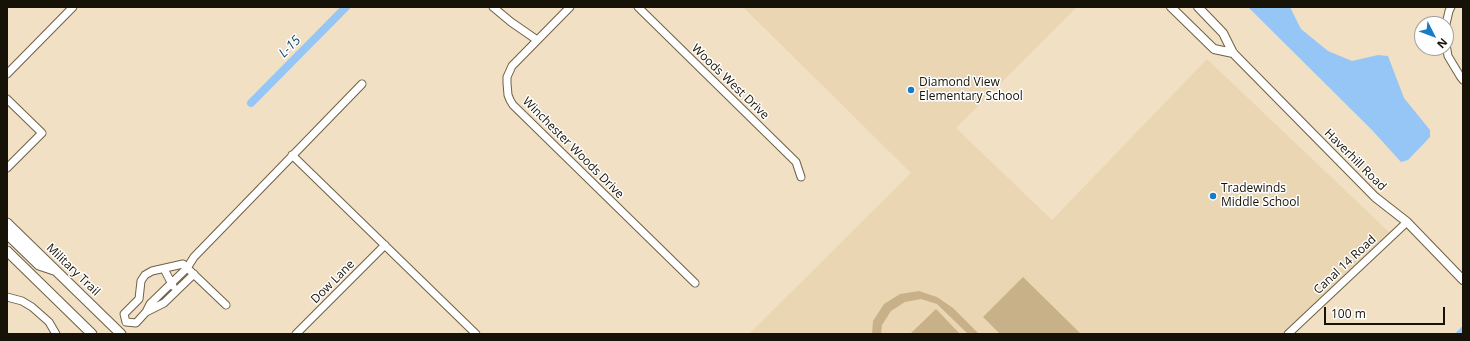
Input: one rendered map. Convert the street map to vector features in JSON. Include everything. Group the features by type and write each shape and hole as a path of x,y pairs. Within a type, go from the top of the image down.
{"main road":[{"name":"Military Trail","path":"7,224 119,332"},
{"path":"7,234 39,265 56,270"},
{"path":"7,251 92,334"}],"street":[{"path":"7,74 73,7"},
{"path":"493,7 511,22 537,40 570,7"},
{"name":"Woods West Drive","path":"638,7 796,162 801,177"},
{"path":"1171,7 1214,49 1233,53"},
{"name":"Haverhill Road","path":"1198,7 1223,33 1233,53 1375,197 1407,222 1463,280"},
{"path":"1447,16 1448,11 1451,7"},
{"name":"Winchester Woods Drive","path":"537,40 516,62 509,72 507,89 513,105 695,283"},
{"path":"1448,56 1463,80"},
{"path":"126,322 136,323 146,312 150,304 187,268 194,257 362,84"},
{"path":"7,99 42,133 7,168"},
{"path":"292,155 476,334"},
{"name":"Canal 14 Road","path":"1288,334 1407,222"},
{"name":"Dow Lane","path":"296,334 385,245"},
{"path":"119,332 126,322 124,314 139,298 141,281 152,271 183,264 226,305"},
{"path":"164,268 171,283 178,290"},
{"path":"146,312 164,303 194,274"},
{"path":"7,297 22,301 32,307 49,322 56,334"}],"shaded area":[{"name":"Tradewinds Middle School","path":"743,7 1077,7 956,128 1052,220 1207,59 1389,232 1287,334 749,334 911,173"},
{"path":"1023,277 1081,334 1000,334 983,317"},
{"path":"919,291 937,297 953,308 979,334 968,334 937,304 921,299 905,302 891,311 882,325 881,334 872,334 873,321 884,304 900,294"},
{"path":"936,309 960,334 910,334"}],"water":[{"path":"1248,7 1290,7 1301,29 1328,51 1352,61 1378,55 1388,56 1404,98 1430,130 1430,137 1408,160 1401,162 1372,130"}],"waterway":[{"name":"L-15","path":"251,103 346,7"},
{"path":"1460,334 1463,331"}],"place":[{"name":"Diamond View Elementary School","path":"911,90"},
{"name":"Tradewinds Middle School","path":"1213,196"}]}
